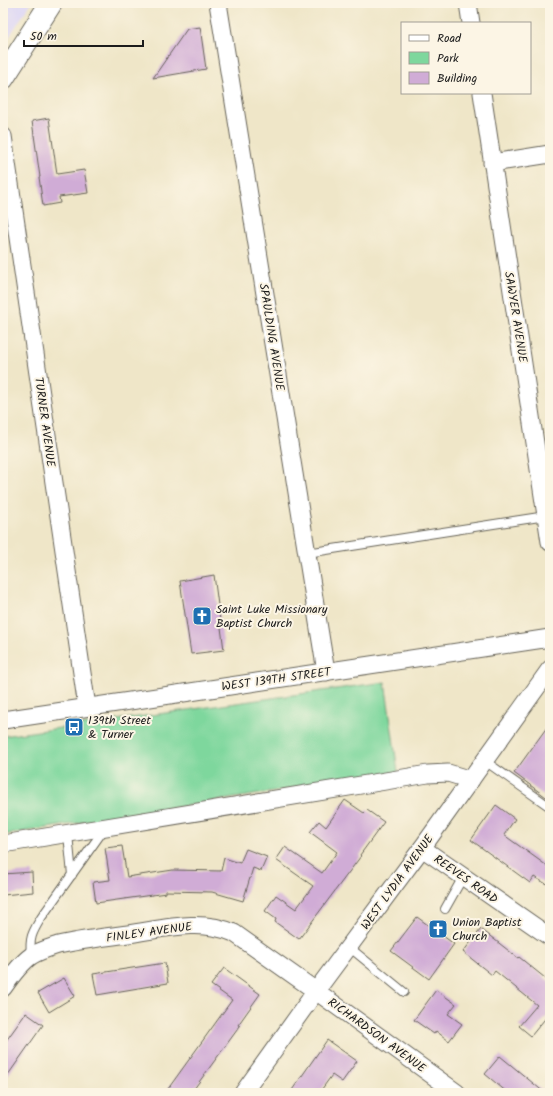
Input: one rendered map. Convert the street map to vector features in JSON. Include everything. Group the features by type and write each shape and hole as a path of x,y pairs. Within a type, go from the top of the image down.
{"street":[{"path":"3,78 51,3"},
{"name":"SPAULDING AVENUE","path":"218,3 326,672"},
{"path":"468,3 471,22"},
{"name":"SAWYER AVENUE","path":"482,94 542,470 550,542"},
{"name":"TURNER AVENUE","path":"3,136 87,707"},
{"path":"492,163 550,154"},
{"name":"WEST 139TH STREET","path":"3,720 550,638"},
{"name":"WEST LYDIA AVENUE","path":"243,1093 485,761 550,669"},
{"path":"3,844 428,774 448,773 471,780"},
{"name":"REEVES ROAD","path":"422,848 550,937"},
{"name":"FINLEY AVENUE","path":"3,988 12,975 31,956 58,945 185,925 211,926 234,933 316,991"},
{"name":"RICHARDSON AVENUE","path":"316,991 457,1093"}],"lane":[{"path":"307,553 547,507"},
{"path":"485,761 550,807"},
{"path":"31,956 29,944 33,932 41,918 106,827"},
{"path":"68,834 72,875"},
{"path":"445,909 463,877"},
{"path":"349,948 404,992"}],"shaded area":[{"path":"3,3 31,3 9,37 3,35"}],"green space":[{"path":"385,682 398,772 3,835 3,736"}],"building":[{"path":"200,27 206,69 153,78 187,29"},
{"path":"49,118 57,174 84,170 88,193 59,197 60,203 43,206 32,121"},
{"name":"Saint Luke Missionary Baptist Church","path":"214,575 224,650 191,654 180,581"},
{"path":"550,723 550,800 514,773"},
{"path":"345,800 364,813 367,810 384,822 360,855 361,856 299,939 275,922 276,919 265,911 276,895 296,909 313,886 276,860 285,847 322,873 337,852 310,832 319,821 326,827"},
{"path":"496,805 515,819 504,835 550,868 550,886 534,877 530,883 471,840"},
{"path":"122,846 127,877 173,870 221,871 224,858 240,863 246,849 267,857 261,871 253,868 243,901 212,892 166,891 166,893 96,903 93,882 110,880 105,848"},
{"path":"32,872 33,892 3,895 3,874"},
{"path":"417,917 454,944 429,979 391,951"},
{"path":"481,929 550,982 550,1015 549,1014 531,1036 519,1026 537,1005 495,971 492,975 463,952"},
{"path":"165,963 168,983 97,995 93,974"},
{"path":"224,968 260,994 238,1025 240,1026 191,1093 165,1093 232,1000 211,985"},
{"path":"64,978 75,996 49,1012 38,993"},
{"path":"436,990 456,1004 448,1014 462,1024 449,1041 436,1031 434,1034 414,1020"},
{"path":"26,1013 43,1025 3,1082 3,1045"},
{"path":"327,1040 357,1061 342,1082 332,1075 319,1093 290,1093"},
{"path":"500,1056 545,1093 508,1093 485,1074"}],"place":[{"name":"Saint Luke Missionary Baptist Church","path":"202,616"},
{"name":"139th Street & Turner","path":"74,727"},
{"name":"Union Baptist Church","path":"438,929"}]}
